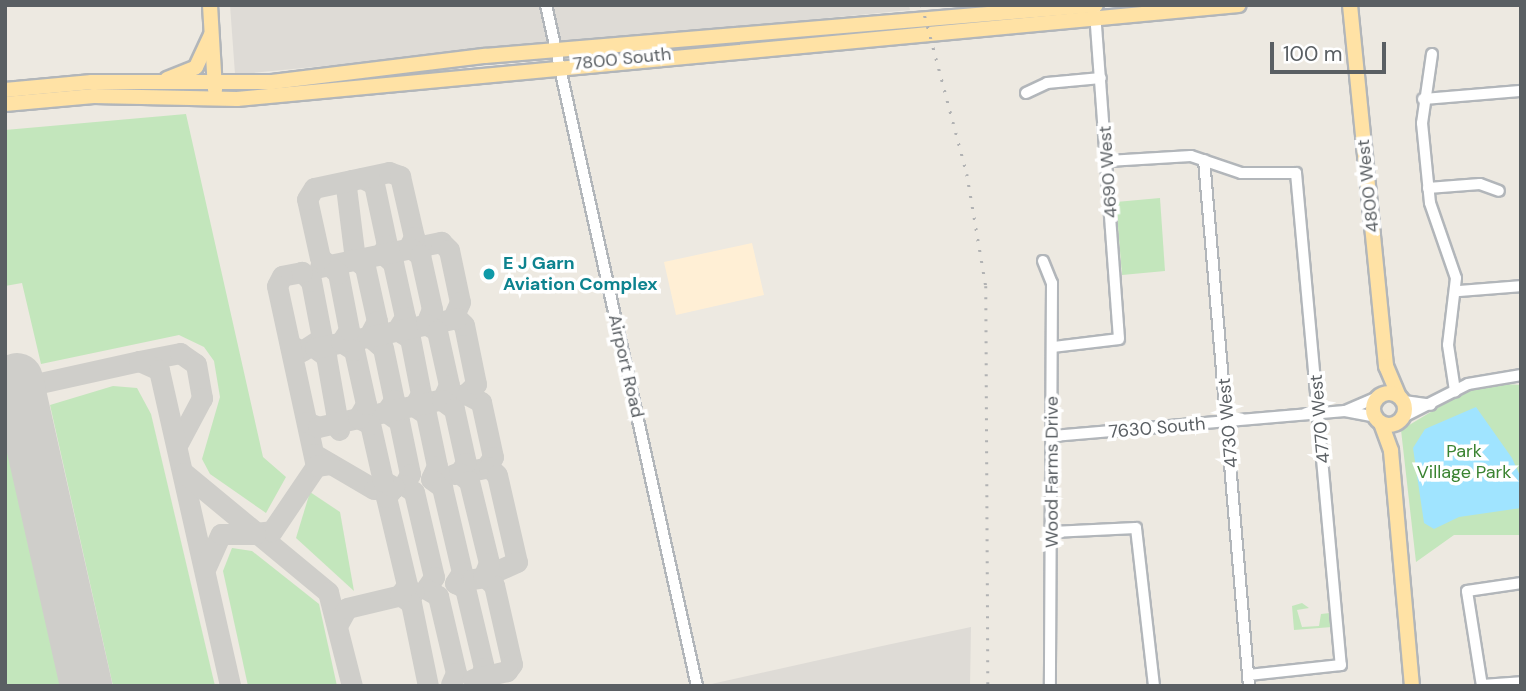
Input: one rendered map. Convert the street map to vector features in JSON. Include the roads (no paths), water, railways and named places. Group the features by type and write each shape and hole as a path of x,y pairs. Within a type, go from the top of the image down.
{"main road":[{"path":"124,97 209,92 218,84 210,5"},
{"name":"7800 South","path":"5,90 150,83 218,84 558,58 1095,10 1239,5"},
{"name":"4800 West","path":"1350,5 1386,366 1401,398 1401,419 1391,450"},
{"path":"150,83 192,71 212,30"},
{"name":"7800 South","path":"5,104 124,97 237,99 558,58"},
{"name":"4800 West","path":"1386,366 1378,397 1378,420 1391,450 1412,686"},
{"path":"1378,397 1401,398"},
{"path":"1378,420 1401,419"}],"street":[{"name":"Airport Road","path":"546,5 697,686"},
{"name":"4690 West","path":"1053,347 1119,339 1095,10"},
{"path":"1432,54 1423,99 1428,188 1458,292 1448,345 1455,391"},
{"path":"1026,93 1046,83 1101,78"},
{"path":"1423,99 1521,91"},
{"path":"1108,161 1204,160"},
{"name":"4770 West","path":"1204,160 1241,173 1296,173 1320,414 1341,665 1249,680"},
{"name":"4730 West","path":"1204,160 1249,680"},
{"path":"1428,188 1480,184 1499,191"},
{"name":"Wood Farms Drive","path":"1043,261 1052,283 1050,686"},
{"path":"1458,292 1521,286"},
{"path":"1401,419 1480,379 1521,375"},
{"name":"7630 South","path":"1053,436 1320,414 1345,411 1378,397"},
{"path":"1401,398 1431,405"},
{"name":"7630 South","path":"1345,411 1378,420"},
{"path":"1052,532 1136,528 1154,686"},
{"path":"1521,583 1470,588 1468,628 1482,686 1521,682"}],"water":[{"path":"1476,407 1512,458 1521,478 1521,508 1459,517 1434,529 1424,523 1413,448 1425,429"}],"railway":[{"path":"922,5 967,174 986,286 988,686"}],"place":[{"name":"E J Garn Aviation Complex","path":"489,274"}],"park label":[{"name":"Park Village Park","path":"1464,462"}]}
